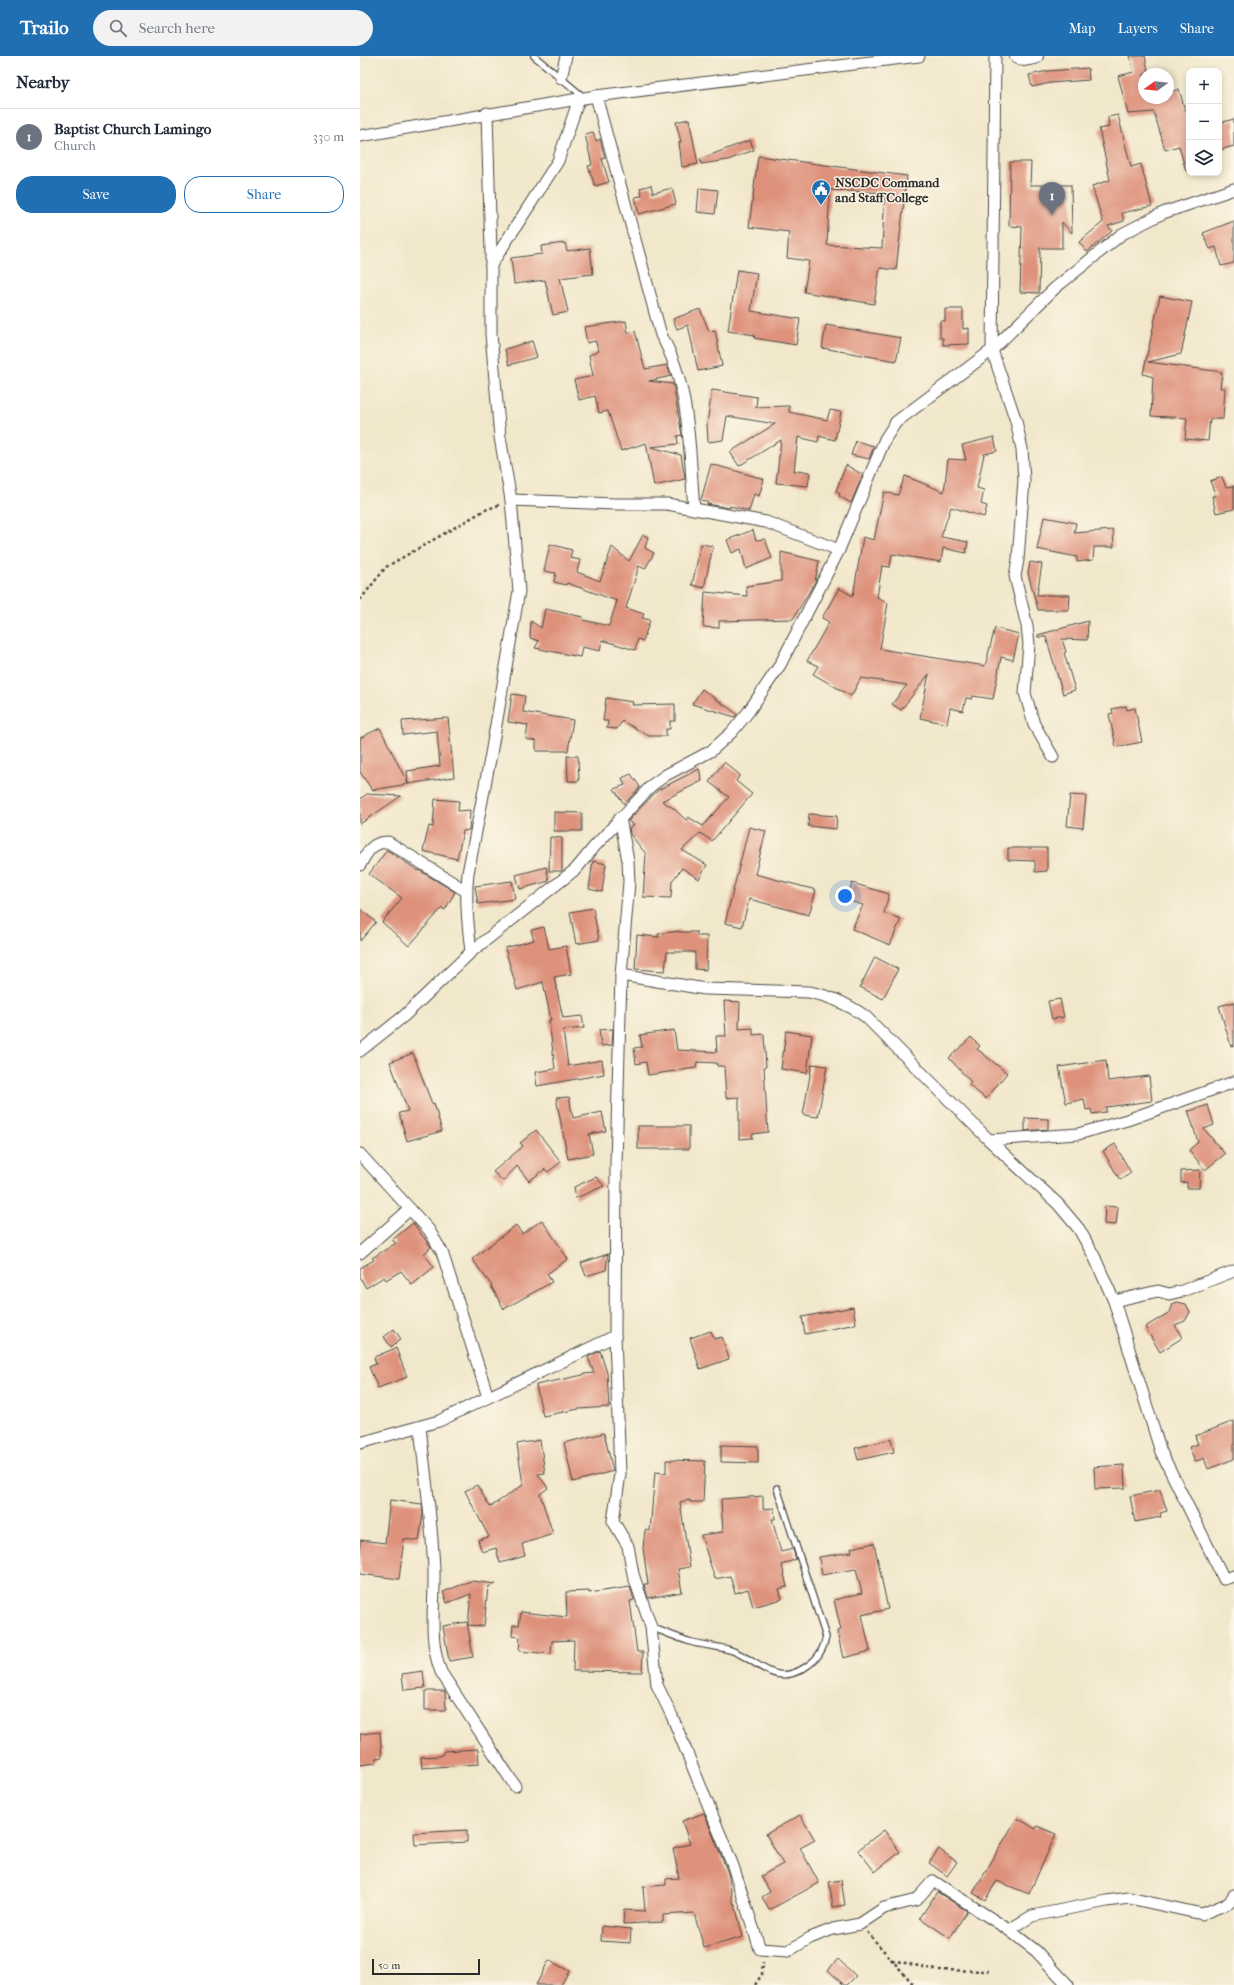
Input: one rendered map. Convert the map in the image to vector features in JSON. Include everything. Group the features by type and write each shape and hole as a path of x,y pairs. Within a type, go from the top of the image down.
{"main road":[{"path":"1018,56 1024,58 1035,56"}],"street":[{"path":"561,78 566,56"},
{"path":"360,136 487,113 587,98 919,56"},
{"path":"995,56 992,350 1016,421 1022,449 1024,480 1018,560 1015,576 1027,626 1029,644 1025,676 1025,693 1034,724 1053,757"},
{"path":"491,265 558,161 587,98"},
{"path":"587,98 661,335 671,352 679,376 685,405 694,509"},
{"path":"471,952 466,891 519,590 511,500 500,437 491,334 491,265 487,113"},
{"path":"360,1051 404,1016 471,952 576,869 620,818 652,785 666,774 711,751 732,732 745,717 780,665 839,550 885,439 896,422 992,350 1055,288 1122,234 1163,213 1234,189"},
{"path":"511,500 615,504 667,504 766,522 839,550"},
{"path":"620,818 628,861 629,882 621,975 615,1336 620,1474 613,1521 628,1546 634,1574 651,1627 658,1685 734,1866 760,1949 788,1952 810,1938 834,1929 860,1924 884,1908 916,1900 933,1881 1009,1930 1036,1951 1068,1985"},
{"path":"360,865 363,852 381,842 388,842 466,891"},
{"path":"621,975 705,989 809,992 824,995 849,1004 866,1017 989,1140 1058,1204 1079,1229 1094,1256 1114,1301 1161,1452 1224,1579 1234,1576"},
{"path":"989,1140 1078,1134 1127,1120 1234,1082"},
{"path":"360,1154 429,1230 442,1252 488,1397"},
{"path":"360,1254 410,1209"},
{"path":"1114,1301 1158,1292 1169,1294 1182,1292 1234,1270"},
{"path":"360,1443 439,1421 615,1336"},
{"path":"420,1427 434,1569 433,1646 435,1659 441,1672 515,1786"},
{"path":"1009,1930 1032,1916 1107,1900 1129,1898 1202,1914 1229,1903 1234,1895"}],"lane":[{"path":"534,56 587,98"},
{"path":"651,1627 690,1642 734,1651 759,1667 781,1676 799,1671 813,1662 823,1650 826,1637 777,1488"}],"path":[{"path":"360,600 386,567 485,510 511,500"},
{"path":"860,1924 914,1985"},
{"path":"755,1985 762,1974 763,1960 760,1949"},
{"path":"892,1960 936,1970 989,1971"}],"building":[{"path":"1130,56 1145,56 1148,68 1138,68 1138,104 1174,104 1174,91 1179,89 1186,110 1186,171 1179,146 1165,150 1154,112 1128,114 1118,76 1134,72"},
{"path":"1088,68 1089,80 1050,83 1032,87 1029,75 1048,71"},
{"path":"1118,115 1131,167 1141,164 1152,206 1122,213 1124,221 1108,226 1112,231 1087,252 1079,242 1103,222 1092,186 1110,180 1099,129 1109,127 1108,117"},
{"path":"689,119 698,164 682,167 679,142 681,142 676,122"},
{"path":"1234,119 1234,146 1222,149 1222,140 1222,122"},
{"path":"593,132 596,141 600,139 605,158 602,159 609,182 595,186 588,166 592,165 585,134"},
{"path":"750,140 754,150 728,160 701,164 700,159"},
{"path":"758,156 907,176 896,270 880,268 874,304 804,292 809,261 787,258 789,232 749,227","holes":["830,190 885,193 882,248 827,245"]},
{"path":"1010,162 1031,162 1030,185 1071,185 1072,233 1062,222 1062,248 1040,248 1039,293 1020,292 1022,227 1009,226"},
{"path":"651,185 653,193 672,188 676,204 639,214 635,197 642,196 640,188"},
{"path":"699,188 718,190 715,214 697,212"},
{"path":"1234,221 1234,263 1221,266 1216,247 1210,249 1203,233"},
{"path":"565,243 567,251 590,248 593,274 560,278 568,312 553,315 545,280 514,284 511,258 542,254 541,246"},
{"path":"737,270 757,273 751,311 800,319 796,345 754,338 755,335 728,331"},
{"path":"1160,296 1192,302 1181,354 1148,362 1222,372 1220,388 1225,388 1223,419 1210,419 1208,441 1185,439 1187,418 1151,416 1153,377 1143,374"},
{"path":"700,309 709,331 715,330 722,366 698,371 688,325 677,329 673,319"},
{"path":"945,309 963,309 963,329 969,328 969,344 943,345 943,338 940,338 940,321 945,321"},
{"path":"626,321 628,333 635,331 645,369 667,365 671,376 649,381 673,384 682,435 677,436 678,444 651,447 681,455 685,479 654,486 646,443 621,451 608,411 599,413 595,396 579,400 574,380 593,376 589,355 599,351 595,341 587,343 584,327"},
{"path":"826,325 901,338 896,361 822,348"},
{"path":"532,341 537,357 509,365 505,349"},
{"path":"712,390 757,397 756,407 789,406 789,412 827,420 830,410 841,412 835,440 819,436 818,442 798,437 794,471 810,472 808,486 776,483 781,440 739,466 730,452 775,424 727,416 723,440 708,442 707,424"},
{"path":"994,437 997,451 984,454 977,488 984,490 981,504 987,506 984,517 951,507 941,537 968,542 966,553 943,548 941,562 892,554 890,567 882,566 877,597 888,603 880,649 985,666 995,628 1019,634 1013,660 1001,657 993,699 973,696 972,699 966,698 963,711 950,708 947,724 920,718 929,674 901,710 892,704 907,685 861,678 851,696 813,674 818,666 807,661 829,622 822,618 839,588 853,596 863,537 874,540 884,492 898,495 905,476 944,492 948,459 966,460 962,445"},
{"path":"856,441 874,446 869,459 851,455"},
{"path":"711,464 764,479 759,496 754,494 749,511 730,506 730,508 707,504 708,502 701,500"},
{"path":"846,465 863,475 851,503 839,496 840,494 836,491"},
{"path":"1222,477 1226,487 1234,486 1234,509 1216,513 1212,496 1216,496 1210,481"},
{"path":"1044,517 1076,523 1074,533 1113,530 1114,547 1094,547 1093,560 1077,562 1077,557 1037,549"},
{"path":"753,530 756,540 765,539 772,558 746,569 741,549 732,553 727,540"},
{"path":"643,535 648,537 645,548 654,553 645,569 639,566 626,608 644,614 642,618 650,620 643,641 638,639 635,650 602,640 600,651 582,647 580,657 535,648 539,641 530,638 531,621 541,628 545,609 583,617 583,620 609,626 617,601 567,583 566,585 554,582 556,573 544,571 550,544 572,550 570,558 580,560 577,572 600,581 612,547 629,561"},
{"path":"701,544 713,546 704,588 692,585"},
{"path":"781,552 819,561 815,582 793,619 719,621 719,628 703,627 705,592 747,596 746,586 781,581"},
{"path":"1030,562 1042,564 1037,595 1070,595 1069,610 1038,610 1028,573"},
{"path":"1088,621 1087,640 1062,639 1066,652 1064,653 1075,690 1063,694 1046,637 1038,637 1038,635"},
{"path":"702,689 737,714 735,717 692,704"},
{"path":"512,694 525,696 523,712 573,720 568,751 536,751 536,741 526,739 528,725 508,722"},
{"path":"606,698 633,702 632,705 675,704 675,721 670,721 670,729 666,729 666,736 649,736 622,721 617,729 607,728 608,721 603,721"},
{"path":"1126,706 1127,710 1135,708 1142,742 1116,747 1109,714 1113,713 1112,709"},
{"path":"448,718 454,777 408,784 407,771 440,766 437,731 403,735 402,721"},
{"path":"380,728 408,784 372,790 360,772 360,738"},
{"path":"567,756 578,756 579,781 568,781"},
{"path":"724,762 740,775 736,781 752,794 712,841 700,833 682,850 707,865 699,879 682,868 672,881 671,898 643,897 646,854 630,834 629,828 634,825 628,821 658,790 699,769 702,781 662,801 673,808 686,820 688,817 703,826 729,797 709,782"},
{"path":"631,774 640,787 624,804 614,789 625,785 622,778"},
{"path":"367,794 401,796 360,824 360,799"},
{"path":"1070,795 1086,796 1083,828 1067,826"},
{"path":"435,799 459,801 458,811 470,810 469,830 463,831 457,859 423,851 429,826 433,827"},
{"path":"554,812 582,813 582,831 554,831"},
{"path":"809,814 837,816 836,829 808,826"},
{"path":"749,827 766,831 755,874 816,890 809,915 749,899 742,927 725,923"},
{"path":"550,837 562,838 562,871 549,871"},
{"path":"1008,848 1047,848 1047,871 1035,872 1035,861 1008,860"},
{"path":"387,850 455,892 445,910 442,908 409,946 382,922 402,898 369,874"},
{"path":"593,861 606,864 602,892 589,889"},
{"path":"546,867 549,881 520,889 516,875"},
{"path":"512,881 515,899 478,904 475,886"},
{"path":"852,883 889,894 884,913 901,919 890,945 852,929 863,905 846,900"},
{"path":"593,908 599,940 576,944 570,912"},
{"path":"360,909 376,922 360,941"},
{"path":"544,927 549,949 566,946 571,974 554,977 563,1018 582,1016 584,1028 563,1030 568,1066 602,1060 604,1074 537,1086 535,1072 555,1069 549,1020 551,1020 543,982 517,990 505,948 534,940 531,930"},
{"path":"679,931 697,932 697,936 707,936 706,970 695,969 695,952 667,952 665,971 635,969 637,935 659,937 658,934"},
{"path":"875,957 898,969 883,999 860,987"},
{"path":"1060,999 1064,1017 1052,1019 1048,1001"},
{"path":"724,1001 740,1002 739,1029 753,1028 753,1035 764,1034 766,1067 764,1067 768,1132 752,1134 753,1138 739,1139 739,1097 726,1098 724,1066 717,1066 717,1063 697,1062 696,1068 648,1075 646,1062 636,1064 634,1048 642,1047 640,1035 674,1030 677,1050 717,1052 716,1036 726,1036"},
{"path":"1234,1002 1234,1045 1231,1046 1219,1006"},
{"path":"613,1029 612,1045 601,1046 599,1030"},
{"path":"786,1031 812,1035 807,1073 781,1069"},
{"path":"971,1037 980,1046 977,1049 1007,1073 986,1099 969,1085 971,1082 949,1058"},
{"path":"413,1053 432,1104 434,1103 442,1131 407,1141 399,1113 408,1111 390,1062"},
{"path":"1106,1060 1108,1081 1149,1076 1152,1101 1106,1107 1106,1112 1092,1114 1091,1109 1086,1110 1084,1099 1066,1103 1059,1067"},
{"path":"812,1064 827,1066 818,1117 803,1115"},
{"path":"569,1097 573,1118 602,1112 606,1131 589,1134 593,1154 568,1159 556,1098"},
{"path":"1208,1105 1214,1125 1204,1129 1225,1154 1205,1170 1189,1150 1198,1142 1188,1110 1190,1111"},
{"path":"1025,1118 1048,1119 1048,1129 1025,1131"},
{"path":"638,1126 689,1126 689,1149 638,1149"},
{"path":"536,1130 561,1162 548,1172 545,1169 529,1181 517,1166 503,1181 493,1172 523,1146 520,1143"},
{"path":"1115,1144 1131,1173 1120,1180 1103,1151"},
{"path":"1200,1170 1199,1188 1187,1188 1187,1182 1181,1183 1181,1171"},
{"path":"596,1177 604,1186 576,1198 574,1187"},
{"path":"1105,1206 1118,1207 1116,1225 1104,1224"},
{"path":"542,1220 568,1259 547,1274 552,1282 504,1309 492,1286 472,1259 516,1225 522,1234"},
{"path":"413,1223 431,1247 424,1254 434,1267 412,1285 401,1271 386,1280 384,1277 366,1288 360,1277 360,1268 374,1260 372,1258 396,1243 392,1240"},
{"path":"608,1254 606,1270 586,1276 581,1263"},
{"path":"1177,1302 1186,1304 1190,1312 1185,1321 1175,1325 1182,1338 1160,1352 1145,1327 1170,1312 1173,1304"},
{"path":"853,1307 856,1324 805,1334 802,1317"},
{"path":"394,1329 401,1339 391,1347 384,1337"},
{"path":"711,1331 714,1339 722,1337 729,1359 700,1369 690,1338"},
{"path":"396,1348 407,1377 378,1388 369,1367 376,1364 374,1357"},
{"path":"600,1351 607,1373 609,1407 579,1409 543,1416 536,1385 583,1374 594,1373 588,1357"},
{"path":"1234,1421 1234,1459 1208,1469 1204,1458 1195,1462 1189,1447 1198,1444 1195,1436"},
{"path":"604,1433 613,1471 573,1482 564,1443"},
{"path":"891,1439 894,1452 858,1460 855,1448"},
{"path":"540,1440 545,1473 538,1474 548,1488 540,1494 553,1534 522,1544 525,1556 500,1563 496,1548 482,1552 478,1540 489,1537 465,1491 477,1485 490,1507 523,1485 517,1444"},
{"path":"721,1445 758,1446 758,1463 721,1462"},
{"path":"666,1460 705,1461 703,1502 690,1502 690,1500 680,1502 690,1567 678,1569 682,1592 648,1598 644,1584 648,1584 643,1548 645,1530 650,1531 655,1472 666,1473"},
{"path":"1124,1465 1125,1488 1095,1489 1094,1467"},
{"path":"1160,1490 1167,1511 1160,1513 1161,1517 1135,1522 1130,1496"},
{"path":"763,1496 763,1509 774,1508 775,1519 772,1519 781,1552 793,1549 796,1559 782,1565 787,1587 779,1589 782,1599 753,1607 748,1589 735,1593 730,1576 715,1579 701,1535 723,1532 721,1499"},
{"path":"390,1500 422,1504 423,1514 419,1541 404,1539 399,1579 360,1574 360,1540 385,1543"},
{"path":"874,1543 888,1609 862,1615 870,1651 843,1658 837,1631 841,1630 834,1600 862,1593 856,1569 822,1575 819,1557 852,1552 851,1548"},
{"path":"471,1581 496,1584 488,1587 484,1626 468,1625 471,1594 447,1603 443,1592"},
{"path":"630,1587 634,1600 630,1601 637,1652 643,1652 642,1672 573,1671 574,1640 552,1641 551,1654 519,1651 520,1637 512,1636 513,1625 519,1625 521,1612 567,1617 566,1592 589,1591 589,1593"},
{"path":"467,1622 473,1657 449,1661 443,1626"},
{"path":"423,1671 425,1688 404,1690 402,1674"},
{"path":"425,1691 445,1691 446,1710 425,1710"},
{"path":"380,1732 382,1757 376,1758 376,1763 360,1765 360,1734"},
{"path":"478,1749 479,1764 422,1768 421,1757 440,1756 444,1754 444,1751"},
{"path":"704,1813 728,1873 734,1906 735,1905 743,1937 704,1948 694,1913 663,1915 663,1922 623,1924 624,1910 645,1911 643,1887 666,1885 666,1879 679,1878 673,1848 690,1844 682,1821"},
{"path":"800,1815 815,1840 800,1848 819,1883 769,1910 762,1897 770,1892 761,1876 783,1864 766,1834"},
{"path":"1017,1818 1036,1829 1037,1826 1056,1834 1029,1894 997,1881 985,1900 973,1893"},
{"path":"467,1830 467,1842 415,1845 414,1833"},
{"path":"884,1830 900,1852 875,1872 858,1850"},
{"path":"939,1849 957,1862 947,1876 929,1863"},
{"path":"841,1880 845,1905 833,1907 829,1882"},
{"path":"937,1892 967,1911 950,1938 920,1918"},
{"path":"602,1926 631,1929 630,1943 601,1941"},
{"path":"838,1959 856,1976 847,1985 844,1985 828,1970"},
{"path":"549,1960 569,1971 561,1985 536,1985"}],"place":[{"name":"NSCDC Command and Staff College","path":"821,206"},
{"name":"Baptist Church Lamingo","path":"1052,215"}]}
